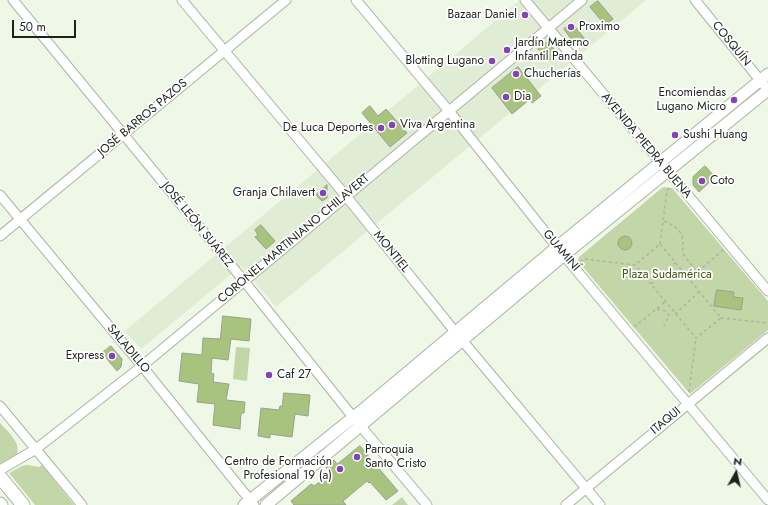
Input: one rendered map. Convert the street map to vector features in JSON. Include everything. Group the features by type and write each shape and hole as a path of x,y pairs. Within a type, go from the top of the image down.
{"highway":[{"path":"2,480 23,505"}],"main road":[{"path":"266,505 357,422 561,251 660,162 764,77"},
{"path":"561,251 668,171 768,90"},
{"path":"250,503 357,422"}],"street":[{"name":"JOSÉ LEÓN SUÁREZ","path":"13,0 244,281 357,422 427,505"},
{"name":"MONTIEL","path":"182,0 346,196 459,337 600,505"},
{"name":"JOSÉ BARROS PAZOS","path":"0,236 286,0"},
{"name":"GUAMINÍ","path":"356,0 449,111 561,251 768,500"},
{"name":"AVENIDA PIEDRA BUENA","path":"525,0 768,291"},
{"name":"CORONEL MARTINIANO CHILAVERT","path":"0,470 36,449 142,366 582,0"},
{"name":"COSQUÍN","path":"695,0 764,77 768,90"},
{"name":"SALADILLO","path":"0,195 142,366 250,503"},
{"name":"ITAQUI","path":"566,505 768,338"},
{"path":"0,406 82,505"}],"path":[{"path":"635,265 660,244 667,191 675,181"},
{"path":"664,221 679,231 684,241 684,256 697,272"},
{"path":"660,244 721,318"},
{"path":"689,279 729,245"},
{"path":"574,266 584,259 635,265 696,338"},
{"path":"651,284 676,263"},
{"path":"675,314 700,292"},
{"path":"629,331 665,302"},
{"path":"657,308 668,313 669,316 664,325 667,327"},
{"path":"688,403 696,338 721,318 768,323"}],"shaded area":[{"path":"520,0 646,0 276,307 241,266 141,349 125,331"}],"green space":[{"name":"Plaza Sudamérica","path":"663,187 672,188 768,301 768,330 690,394 578,261 579,257"},
{"path":"236,347 250,348 247,381 233,379"},
{"path":"0,423 13,437 18,450 17,454 0,464"},
{"path":"27,465 39,467 42,465 74,505 35,505 9,473"},
{"path":"402,497 408,505 392,505"}],"building":[{"path":"598,1 613,19 605,25 590,7"},
{"path":"572,23 585,39 576,46 564,29"},
{"path":"548,42 558,54 548,61 538,49"},
{"path":"518,67 541,96 532,103 529,100 512,114 492,88"},
{"path":"370,106 378,116 386,109 407,133 390,147 362,113"},
{"name":"Coto","path":"705,166 715,177 699,192 693,185 693,177"},
{"name":"Granja Chilavert","path":"327,185 327,198 322,201 316,195"},
{"path":"261,225 275,241 266,249 255,237 258,235 255,230"},
{"path":"622,236 628,236 632,240 632,246 628,250 622,250 618,246 618,240"},
{"path":"717,290 734,292 733,297 743,298 741,310 714,306"},
{"path":"223,316 251,319 249,341 231,339 228,360 212,358 211,373 214,374 213,382 229,384 226,400 245,402 244,413 241,413 240,429 213,425 215,404 197,402 199,384 179,381 182,353 202,355 203,338 220,339"},
{"name":"Express","path":"111,346 122,359 121,367 117,371 102,353"},
{"path":"284,393 310,395 308,416 295,414 292,437 270,434 270,438 258,436 261,408 279,410 280,406 282,406"},
{"path":"360,446 398,491 386,500 370,482 369,483 367,481 343,501 346,505 294,505 291,501 311,484 314,486 331,474 326,467 334,460 337,464"}],"place":[{"name":"Bazaar Daniel","path":"525,15"},
{"name":"Proximo","path":"571,27"},
{"name":"Jardín Materno Infantil Panda","path":"507,50"},
{"name":"Blotting Lugano","path":"492,61"},
{"name":"Chucherías","path":"516,74"},
{"name":"Dia","path":"506,97"},
{"name":"Encomiendas Lugano Micro","path":"734,100"},
{"name":"Viva Argentina","path":"392,125"},
{"name":"De Luca Deportes","path":"381,128"},
{"name":"Sushi Huang","path":"675,135"},
{"name":"Coto","path":"702,181"},
{"name":"Granja Chilavert","path":"323,193"},
{"name":"Express","path":"112,356"},
{"name":"Caf 27","path":"269,375"},
{"name":"Parroquia Santo Cristo","path":"357,457"},
{"name":"Centro de Formación Profesional 19 (a)","path":"340,469"}]}
